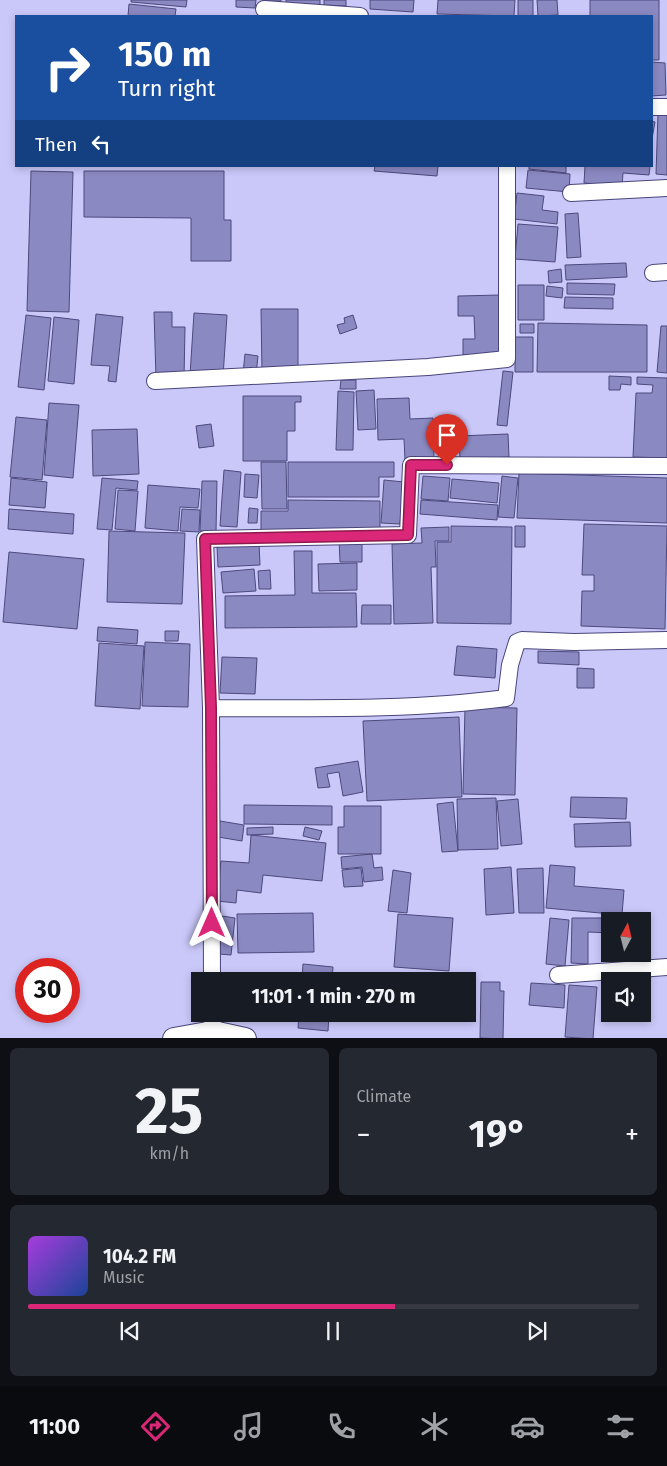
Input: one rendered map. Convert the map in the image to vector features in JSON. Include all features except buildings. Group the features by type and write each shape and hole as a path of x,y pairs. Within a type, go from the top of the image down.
{"street":[{"path":"264,9 346,15"},
{"path":"653,107 667,107"},
{"path":"155,382 428,367 507,359 507,167"},
{"path":"571,193 667,188"},
{"path":"212,972 211,708 205,539 408,535 411,465 667,466"},
{"path":"211,708 344,708 482,701 506,698 510,665 517,642 522,640 574,642 667,640"},
{"path":"558,975 667,967"},
{"path":"182,1038 212,1023 245,1038"}],"route":[{"path":"212,923 211,708 205,539 408,535 411,465 447,465"}]}
